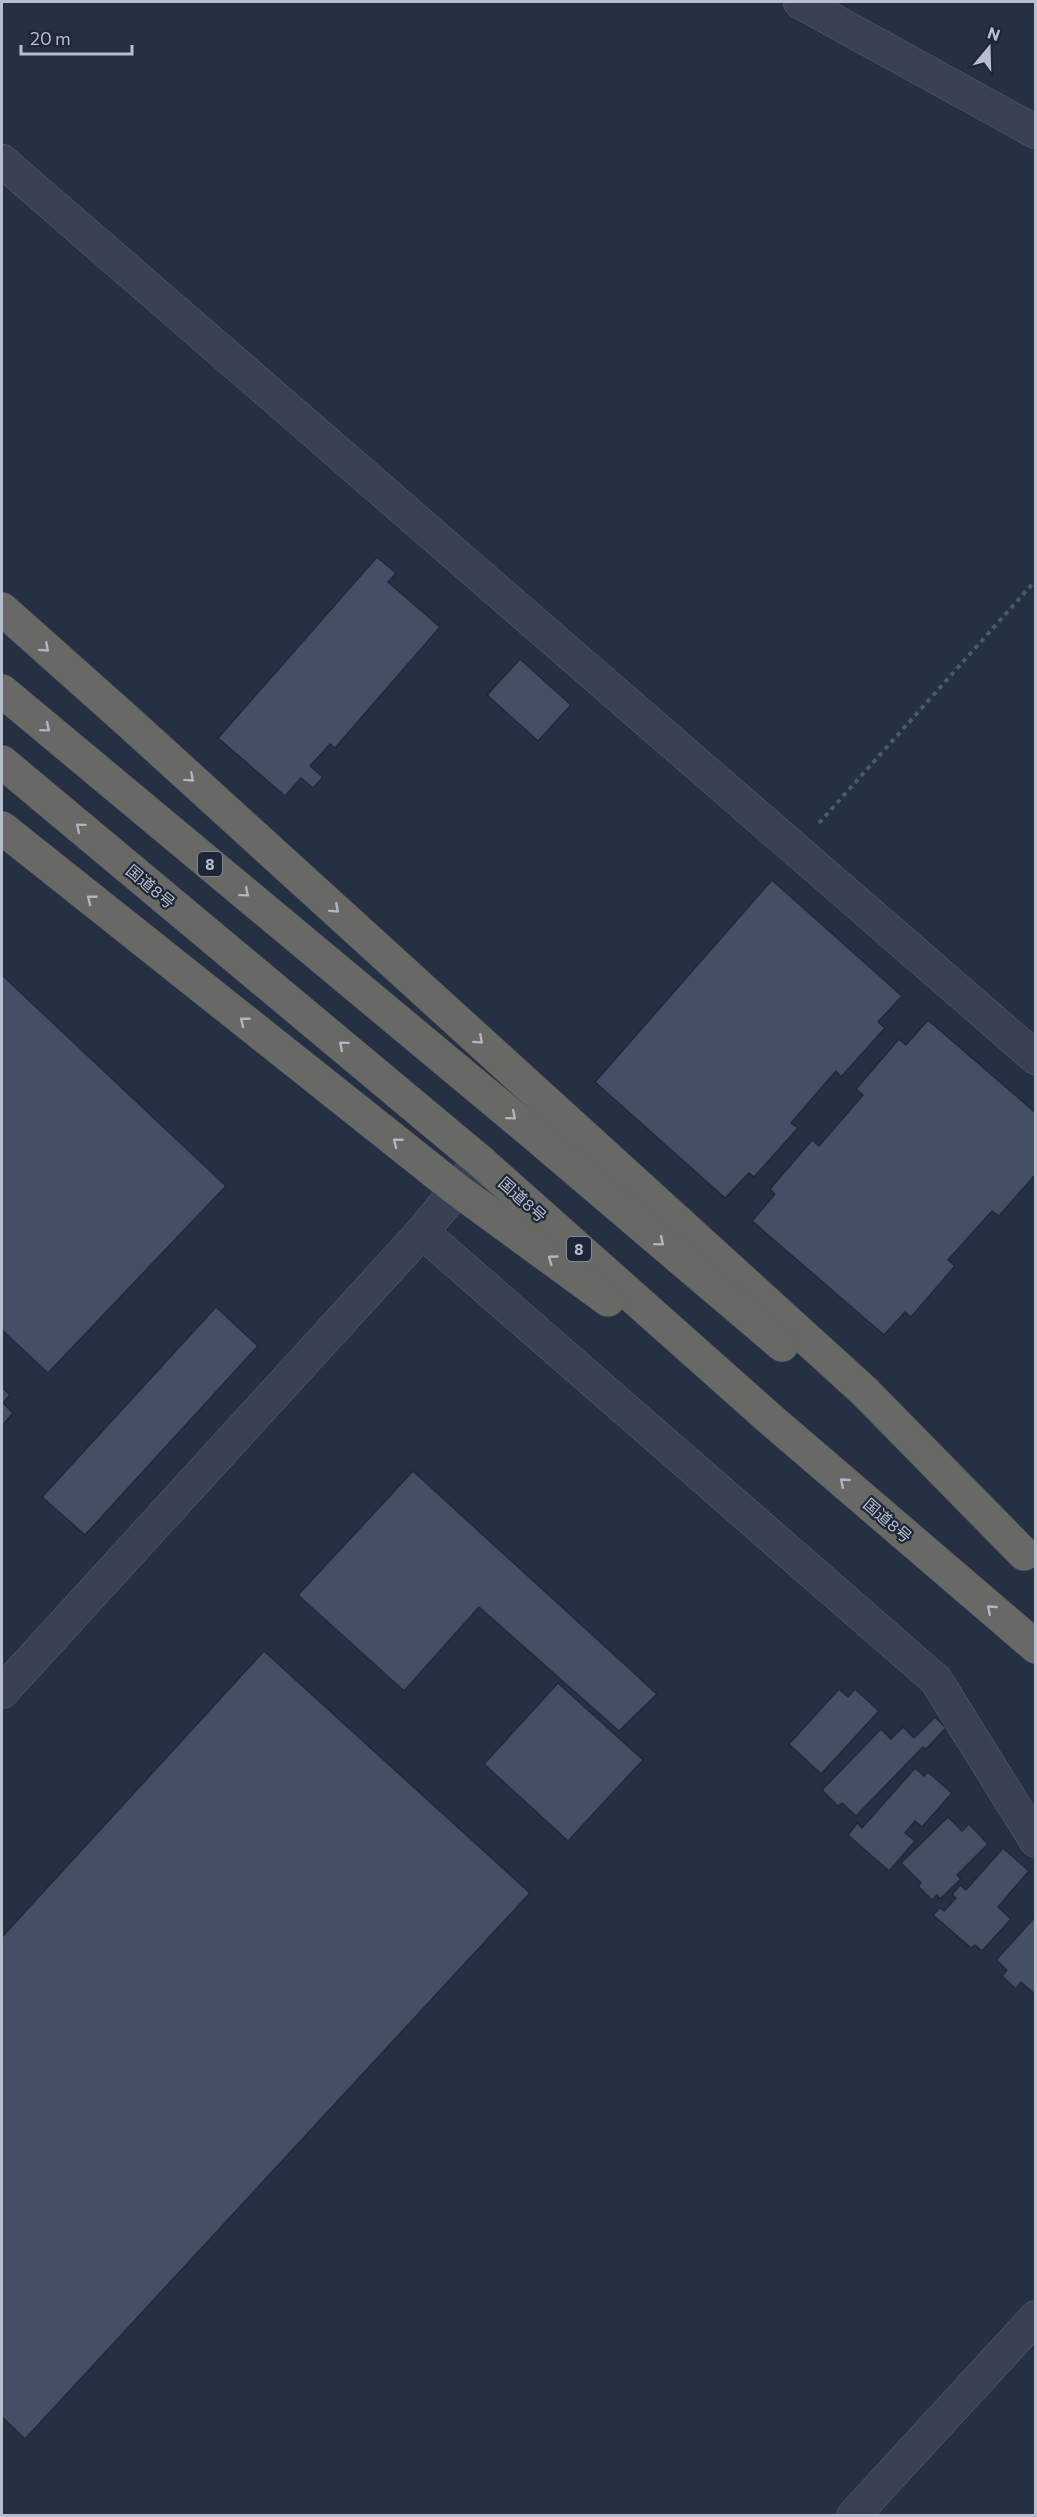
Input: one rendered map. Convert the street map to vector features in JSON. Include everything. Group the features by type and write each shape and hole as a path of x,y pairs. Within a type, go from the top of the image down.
{"highway":[{"path":"2,609 864,1391 1030,1559"},
{"name":"8","path":"2,691 761,1327 1030,1559"},
{"name":"国道8号","path":"2,762 480,1161 769,1418 1035,1647"},
{"path":"2,828 456,1189 769,1418"}],"street":[{"path":"800,2 1035,132"},
{"path":"2,162 1035,1058"},
{"path":"2,1692 422,1232 480,1161"},
{"path":"422,1232 936,1680 1035,1841"},
{"path":"853,2516 1035,2317"}],"path":[{"path":"796,849 1035,580"}],"building":[{"path":"377,557 396,573 388,582 440,627 335,748 330,744 310,766 323,777 313,788 301,778 285,796 218,738"},
{"path":"520,659 571,705 538,741 487,695"},
{"path":"772,880 902,996 878,1022 885,1028 841,1077 836,1071 791,1123 798,1128 754,1177 749,1173 725,1198 595,1082"},
{"path":"2,975 226,1186 48,1373 2,1330"},
{"path":"928,1020 1036,1113 1036,1174 999,1216 992,1211 948,1260 955,1266 911,1317 905,1312 884,1335 752,1221 775,1194 770,1189 812,1140 819,1146 863,1095 856,1089 899,1039 906,1045"},
{"path":"216,1307 258,1346 85,1535 42,1497"},
{"path":"2,1387 10,1395 3,1403 13,1413 2,1426"},
{"path":"413,1471 657,1694 619,1731 479,1607 404,1691 298,1595"},
{"path":"264,1651 530,1893 25,2439 2,2417 2,1937"},
{"path":"558,1683 643,1760 568,1841 484,1764"},
{"path":"839,1689 848,1697 855,1689 879,1711 821,1774 789,1744"},
{"path":"935,1717 946,1728 925,1750 923,1747 856,1816 842,1803 838,1806 822,1790 881,1729 891,1739 903,1727 914,1738"},
{"path":"915,1768 924,1776 928,1772 952,1793 922,1827 915,1821 905,1833 915,1841 889,1871 848,1835 857,1823 862,1828"},
{"path":"948,1817 962,1831 969,1824 988,1844 957,1875 961,1879 940,1899 937,1895 932,1900 918,1886 921,1883 901,1863"},
{"path":"1003,1848 1029,1871 998,1907 1011,1919 982,1951 975,1945 971,1948 933,1915 940,1908 944,1911 956,1898 952,1895 960,1885 966,1890"},
{"path":"1036,1916 1036,1995 1021,1982 1016,1989 1002,1976 1007,1970 996,1960"}]}
